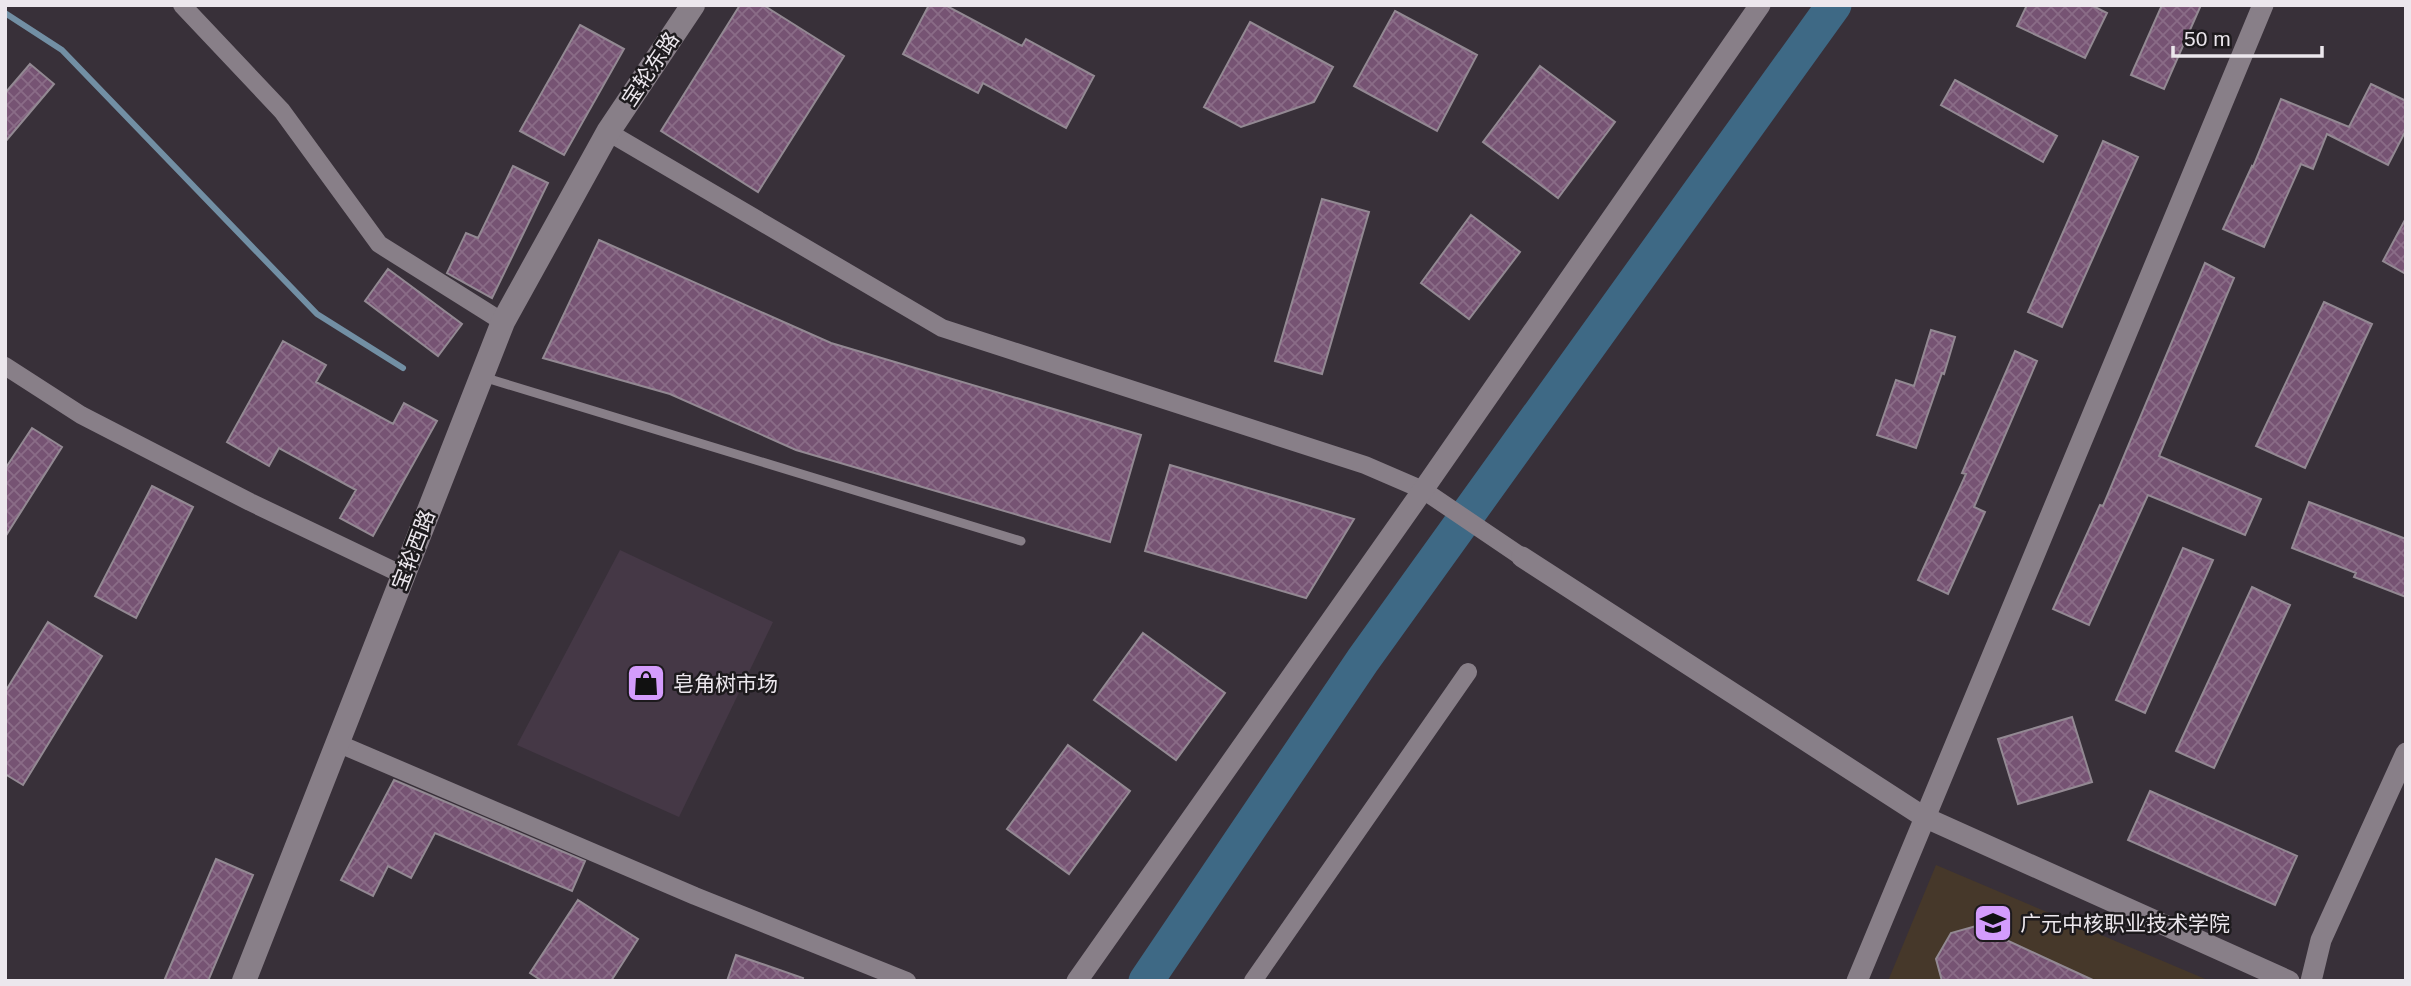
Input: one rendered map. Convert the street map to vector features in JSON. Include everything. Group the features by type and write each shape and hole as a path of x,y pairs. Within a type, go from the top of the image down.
{"main road":[{"name":"宝轮东路","path":"608,132 693,5"},
{"name":"宝轮西路","path":"244,981 503,322 608,132"}],"street":[{"path":"1077,981 1423,491 1760,5"},
{"path":"1857,981 2263,5"},
{"path":"191,8 282,111 379,244 503,322"},
{"path":"608,132 942,328 1365,465 1423,491 1924,817 2287,981 2321,940"},
{"path":"5,366 81,415 250,502 403,575"},
{"path":"1253,981 1468,672"},
{"path":"337,743 695,896 907,981"},
{"path":"2311,981 2321,940 2406,753"}],"lane":[{"path":"482,376 1021,541"}],"shaded area":[{"name":"皂角树市场","path":"620,550 773,622 679,817 517,745"},
{"name":"广元中核职业技术学院","path":"1936,865 2210,981 1888,981"}],"building":[{"path":"740,5 763,5 844,56 758,192 661,131"},
{"path":"929,5 945,5 1022,46 1026,39 1094,76 1066,128 983,83 978,93 903,54"},
{"path":"2027,5 2091,5 2107,13 2085,58 2017,26"},
{"path":"2162,5 2201,5 2164,89 2131,75"},
{"path":"1395,11 1477,55 1437,131 1354,86"},
{"path":"1250,22 1333,67 1314,102 1241,127 1204,107"},
{"path":"580,25 624,49 564,155 520,131"},
{"path":"30,64 54,84 5,142 5,93"},
{"path":"1540,66 1615,122 1558,198 1483,142"},
{"path":"1955,80 2057,136 2043,162 1941,105"},
{"path":"2371,84 2406,101 2406,130 2388,165 2327,134 2313,169 2301,164 2264,247 2223,229 2253,167 2281,99 2349,127"},
{"path":"2103,141 2138,157 2062,327 2028,312"},
{"path":"513,166 548,183 492,298 447,273 466,233 478,238"},
{"path":"1322,199 1369,212 1322,374 1275,361"},
{"path":"1471,215 1520,252 1469,319 1421,283"},
{"path":"2406,218 2406,274 2383,261"},
{"path":"599,240 831,343 1141,435 1110,542 796,450 670,394 543,358"},
{"path":"2205,263 2234,278 2159,456 2261,499 2245,535 2148,495 2089,625 2053,609 2100,505 2103,506"},
{"path":"388,269 462,324 438,356 365,301"},
{"path":"2324,302 2372,324 2305,468 2256,446"},
{"path":"1931,330 1955,337 1916,448 1877,435 1896,380 1914,386"},
{"path":"283,341 326,365 316,382 393,424 404,403 437,421 373,536 340,518 356,490 279,448 269,466 227,442"},
{"path":"2015,351 2037,361 1974,507 1985,512 1948,594 1918,580 1966,474 1962,473"},
{"path":"32,428 62,447 5,537 5,469"},
{"path":"1170,465 1354,519 1306,598 1145,551"},
{"path":"152,486 193,507 136,618 95,596"},
{"path":"2309,502 2406,539 2406,597 2354,577 2356,573 2292,548"},
{"path":"2183,548 2213,560 2145,713 2116,700"},
{"path":"2252,587 2290,605 2214,768 2176,751"},
{"path":"48,622 102,656 23,785 5,774 5,692"},
{"path":"1143,633 1225,693 1176,760 1094,700"},
{"path":"2072,717 2092,782 2018,804 1998,739"},
{"path":"1068,745 1130,791 1069,874 1007,829"},
{"path":"394,780 585,861 572,891 435,833 411,878 388,866 373,896 341,880"},
{"path":"2150,791 2297,856 2275,905 2128,840"},
{"path":"216,859 253,875 208,981 164,981"},
{"path":"578,900 638,939 611,981 542,981 530,973"},
{"path":"1976,926 2095,981 1942,981 1936,959 1951,933"},
{"path":"736,955 803,978 802,981 727,981"}],"waterway":[{"path":"1146,981 1363,660 1834,5"},
{"path":"5,13 62,50 317,314 403,368"}],"place":[{"name":"皂角树市场","path":"646,683"},
{"name":"广元中核职业技术学院","path":"1993,923"}]}
